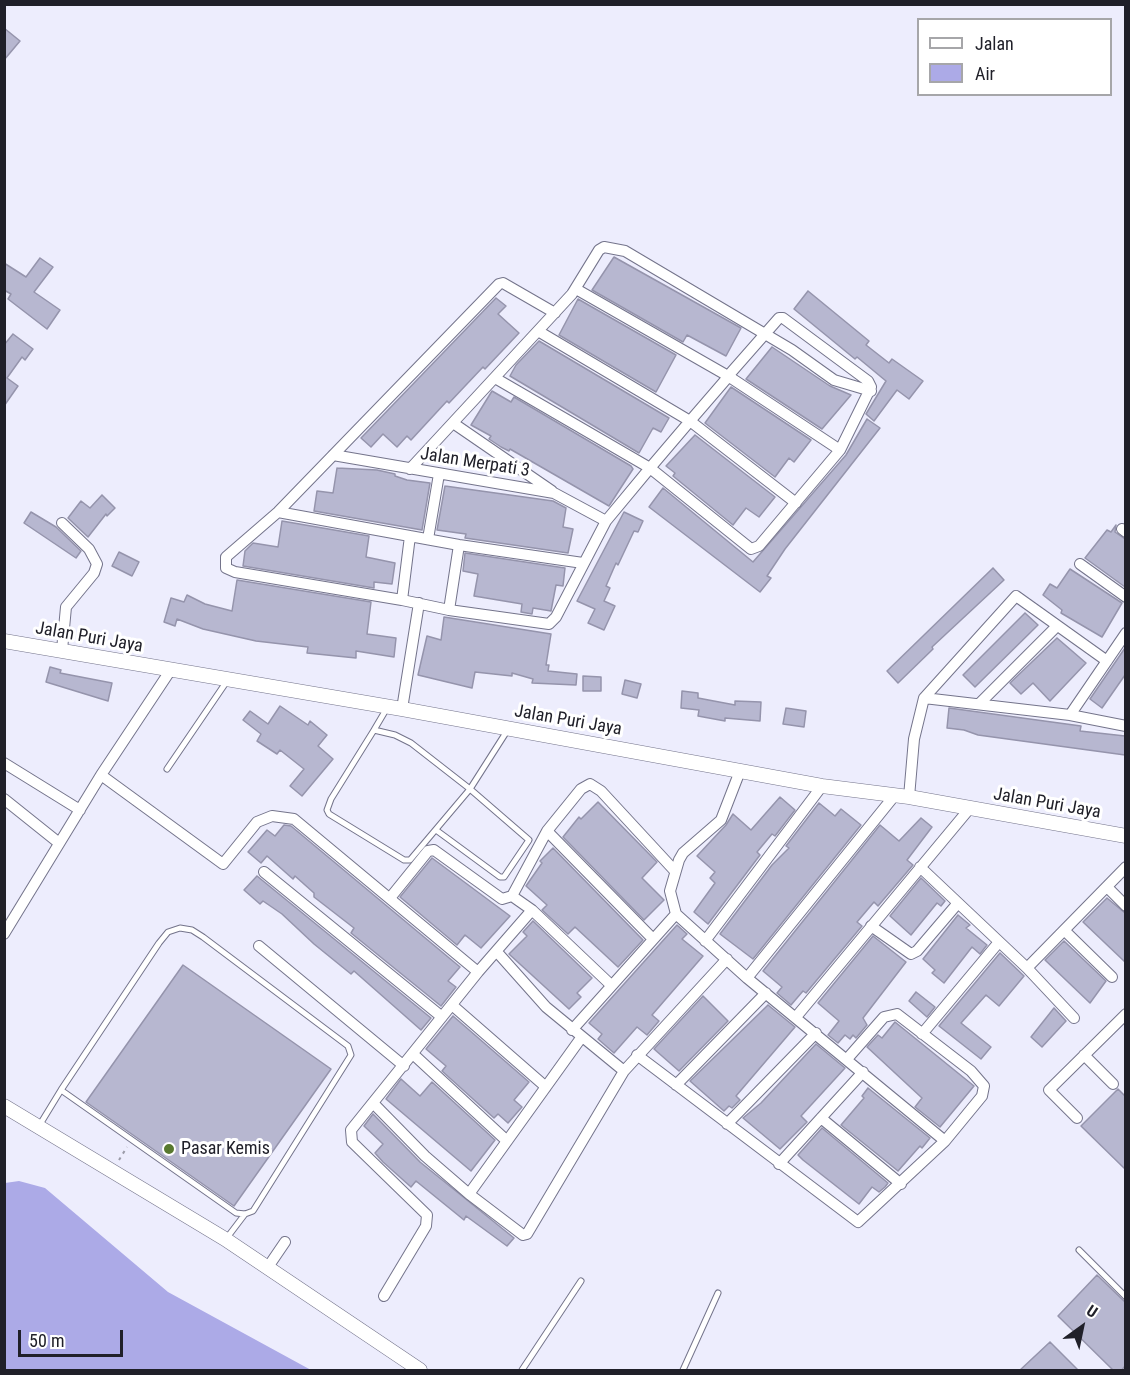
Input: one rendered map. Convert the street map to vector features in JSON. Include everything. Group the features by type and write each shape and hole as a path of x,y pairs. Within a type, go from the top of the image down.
{"street":[{"path":"410,469 576,289 603,247 617,248 765,334 834,380 871,391"},
{"path":"495,378 650,468 752,549 759,546 840,450 871,391 868,381 783,318 779,318 728,376 650,468 606,521 556,617 549,624 448,610 228,570 225,565 226,557 278,512 501,282 555,313"},
{"path":"576,289 728,376 840,450"},
{"path":"538,331 690,421 796,503"},
{"path":"453,423 554,493"},
{"name":"Jalan Merpati 3","path":"333,455 554,493 606,521"},
{"path":"428,539 439,474"},
{"path":"278,512 459,545 583,563"},
{"path":"62,523 89,549 97,564 94,573 66,607 62,650"},
{"path":"402,600 410,536"},
{"path":"448,610 459,545"},
{"path":"1080,564 1125,597"},
{"path":"747,978 902,796 910,779 914,739 924,698 1016,596 1107,661"},
{"path":"402,709 419,603"},
{"path":"979,704 1057,626"},
{"path":"1070,714 1125,633"},
{"name":"Jalan Puri Jaya","path":"4,640 170,671 402,709 822,786 902,796 1125,836"},
{"path":"4,934 100,775 170,671"},
{"path":"924,698 1070,714 1125,726"},
{"path":"4,763 80,810"},
{"path":"740,771 721,820 683,853 674,870 670,891 676,914 747,978 945,1142"},
{"path":"100,775 223,864 257,822 272,816 294,819 478,972"},
{"path":"390,898 428,851 434,849 502,899 512,896 547,831 581,789 590,784 600,791 674,870"},
{"path":"705,940 822,786"},
{"path":"4,799 59,843"},
{"path":"796,1017 970,808"},
{"path":"547,831 653,939"},
{"path":"920,867 1027,969 1074,1018"},
{"path":"1027,969 1125,867"},
{"path":"264,872 442,1017"},
{"path":"1107,887 1125,906"},
{"path":"512,896 532,910 611,985"},
{"path":"872,926 911,954 917,951 958,903"},
{"path":"384,1296 426,1226 427,1215 352,1142 351,1130 478,972 532,910"},
{"path":"572,1030 676,914"},
{"path":"1065,931 1112,977"},
{"path":"922,1034 999,942"},
{"path":"259,946 404,1066"},
{"path":"497,952 546,1007 624,1071"},
{"path":"373,1103 425,1156 469,1194 523,1234 527,1234 624,1071 727,959"},
{"path":"676,1085 766,993"},
{"path":"452,1005 546,1087"},
{"path":"1077,1118 1049,1090 1125,1014"},
{"path":"637,1056 856,1222 872,1211 945,1142 982,1096 984,1086 970,1071 902,1017 887,1015 847,1059"},
{"path":"727,1124 816,1033"},
{"path":"469,1194 581,1038"},
{"path":"413,1054 507,1141"},
{"path":"1084,1055 1113,1084"},
{"path":"779,1164 863,1072"},
{"path":"4,1106 225,1239 420,1371"},
{"path":"821,1118 901,1184"},
{"path":"268,1267 285,1242"}],"lane":[{"path":"167,770 228,680"},
{"path":"388,707 328,804 329,814 404,860 413,857 470,789 508,730"},
{"path":"374,730 395,735 411,743 470,789 529,840 504,877 500,877 436,830"},
{"path":"39,1127 168,932 180,928 192,930 350,1050 351,1055 345,1068 253,1211 245,1214 225,1239"},
{"path":"62,1090 236,1212 245,1214"},
{"path":"1079,1250 1125,1297"},
{"path":"522,1371 581,1281"},
{"path":"683,1371 718,1293"}],"path":[{"path":"112,1171 132,1140"}],"water":[{"path":"19,1181 45,1188 168,1292 311,1370 5,1370 5,1183"}],"building":[{"path":"4,28 20,41 4,60"},
{"path":"614,257 741,328 726,356 687,335 683,342 592,290"},
{"path":"40,258 53,267 34,292 60,310 47,329 8,299 11,294 4,290 4,263 26,277"},
{"path":"808,291 869,341 866,345 889,363 892,359 923,381 909,399 897,390 874,421 866,414 886,381 794,309"},
{"path":"496,298 506,306 498,314 519,333 449,403 447,401 411,440 407,436 397,447 383,434 371,447 361,438"},
{"path":"578,299 676,355 656,392 559,335"},
{"path":"13,334 33,349 25,360 22,357 7,378 18,386 4,406 4,345"},
{"path":"539,341 669,418 661,432 653,428 639,453 510,376 516,365"},
{"path":"772,347 830,386 851,395 822,429 746,379"},
{"path":"731,387 811,440 794,462 789,458 775,477 705,423"},
{"path":"492,391 511,402 514,397 631,466 633,469 609,506 510,449 509,451 501,447 489,439 491,436 471,425"},
{"path":"867,419 880,428 785,549 767,576 771,578 760,592 649,507 663,488 753,562 846,455"},
{"path":"695,435 775,497 759,517 746,508 733,525 673,476 675,473 666,466"},
{"path":"337,468 377,470 395,474 407,480 430,483 422,530 314,511 317,491 333,493"},
{"path":"445,486 553,501 566,508 563,527 573,529 568,553 465,538 466,534 437,530"},
{"path":"102,495 115,508 107,516 106,514 88,537 68,518 81,501 90,508"},
{"path":"31,512 56,527 81,551 76,558 24,523"},
{"path":"624,512 643,521 638,532 634,531 606,586 610,588 604,601 615,606 604,630 588,623 595,609 577,601"},
{"path":"282,521 369,536 366,557 395,563 392,584 374,582 374,588 243,566 245,551 253,543 278,547"},
{"path":"1116,525 1115,532 1125,539 1125,587 1085,558 1107,530 1111,532"},
{"path":"119,552 139,562 132,576 112,566"},
{"path":"465,553 565,568 563,586 556,585 551,611 533,608 532,614 521,612 522,604 474,596 478,574 463,571"},
{"path":"993,568 1004,580 932,647 933,649 898,683 887,671"},
{"path":"1070,569 1122,603 1102,637 1061,613 1062,610 1043,595 1050,584 1057,588"},
{"path":"237,580 371,602 367,634 396,638 394,657 356,651 356,658 307,653 308,647 256,641 203,629 177,619 175,626 164,622 171,598 184,602 187,595 205,604 232,611"},
{"path":"1025,613 1038,625 975,687 963,675"},
{"path":"444,617 551,634 546,665 549,665 548,671 577,674 576,685 532,683 533,679 512,673 512,676 475,672 472,688 418,675 427,636 441,640"},
{"path":"1057,638 1086,663 1050,701 1033,683 1021,694 1010,683"},
{"path":"1125,648 1125,675 1102,708 1090,699"},
{"path":"50,667 61,670 60,673 112,683 108,701 46,682"},
{"path":"583,676 601,677 601,691 583,691"},
{"path":"625,680 641,684 637,698 622,694"},
{"path":"682,691 698,693 698,698 735,705 735,701 761,702 760,721 725,718 725,721 698,716 699,710 681,708"},
{"path":"280,706 308,725 310,721 327,735 318,746 333,759 302,796 290,786 304,769 280,750 277,754 257,741 261,734 243,720 250,711 268,724"},
{"path":"786,708 806,711 804,727 783,724"},
{"path":"949,708 1081,726 1080,731 1125,736 1125,755 978,735 947,728"},
{"path":"780,797 795,810 775,836 772,834 757,852 760,855 708,924 694,912 715,883 710,878 715,872 697,856 726,825 733,814 751,830"},
{"path":"598,802 657,862 642,878 664,900 644,920 563,837 579,817 581,819"},
{"path":"819,803 835,816 841,809 861,825 753,959 720,934 772,865 789,848 786,846"},
{"path":"921,818 932,827 907,860 913,865 878,906 874,902 857,922 862,926 806,993 803,991 791,1005 777,993 782,987 763,971 880,825 899,841"},
{"path":"284,825 291,826 460,967 448,981 456,987 441,1006 351,933 354,928 314,897 314,893 295,876 293,879 267,856 261,863 248,852 267,830 275,836"},
{"path":"553,848 643,940 618,967 575,927 568,934 542,910 547,905 526,886 542,863 540,861"},
{"path":"432,858 510,916 481,948 465,935 457,945 400,897"},
{"path":"257,876 431,1018 421,1030 354,971 351,974 314,944 282,914 263,901 260,904 244,890"},
{"path":"921,878 945,901 941,906 937,903 911,935 890,916"},
{"path":"1107,898 1125,913 1125,962 1083,922"},
{"path":"958,915 970,925 966,928 987,945 980,954 972,947 944,983 932,973 935,970 923,959"},
{"path":"533,921 592,978 577,993 581,997 569,1009 509,954 527,936 523,932"},
{"path":"677,925 687,934 682,939 703,956 652,1015 659,1021 647,1035 637,1027 614,1053 598,1039 602,1034 589,1023"},
{"path":"873,936 906,962 863,1018 867,1025 856,1038 853,1035 850,1039 845,1035 838,1043 828,1035 839,1021 818,1003"},
{"path":"1064,941 1106,981 1090,1003 1045,960"},
{"path":"1000,953 1024,976 999,1006 986,995 961,1023 991,1047 981,1059 939,1026"},
{"path":"183,965 331,1069 234,1206 86,1102"},
{"path":"916,992 935,1007 927,1017 909,1001"},
{"path":"703,996 728,1021 679,1071 654,1049"},
{"path":"768,1005 795,1027 736,1096 740,1100 732,1108 729,1106 724,1111 690,1081"},
{"path":"1054,1008 1066,1021 1042,1047 1031,1037"},
{"path":"453,1016 529,1082 514,1100 522,1107 508,1123 498,1114 494,1118 442,1071 446,1066 426,1049"},
{"path":"895,1022 974,1086 940,1127 915,1107 922,1098 867,1047 878,1035 882,1038"},
{"path":"816,1044 845,1068 801,1116 807,1122 780,1149 743,1118 761,1103"},
{"path":"401,1079 420,1096 432,1082 495,1140 471,1171 386,1099"},
{"path":"868,1088 930,1138 898,1171 841,1125 864,1098 862,1096"},
{"path":"1118,1089 1125,1096 1125,1169 1081,1126"},
{"path":"373,1114 420,1162 514,1238 507,1246 466,1216 464,1220 416,1181 411,1187 383,1162 375,1153 383,1144 364,1126"},
{"path":"822,1128 888,1183 885,1187 879,1192 872,1187 859,1204 803,1160 798,1155"},
{"path":"1097,1275 1125,1302 1125,1366 1121,1371 1114,1371 1058,1316"},
{"path":"1050,1342 1079,1371 1019,1371"}],"place":[{"name":"Pasar Kemis","path":"169,1149"}]}
